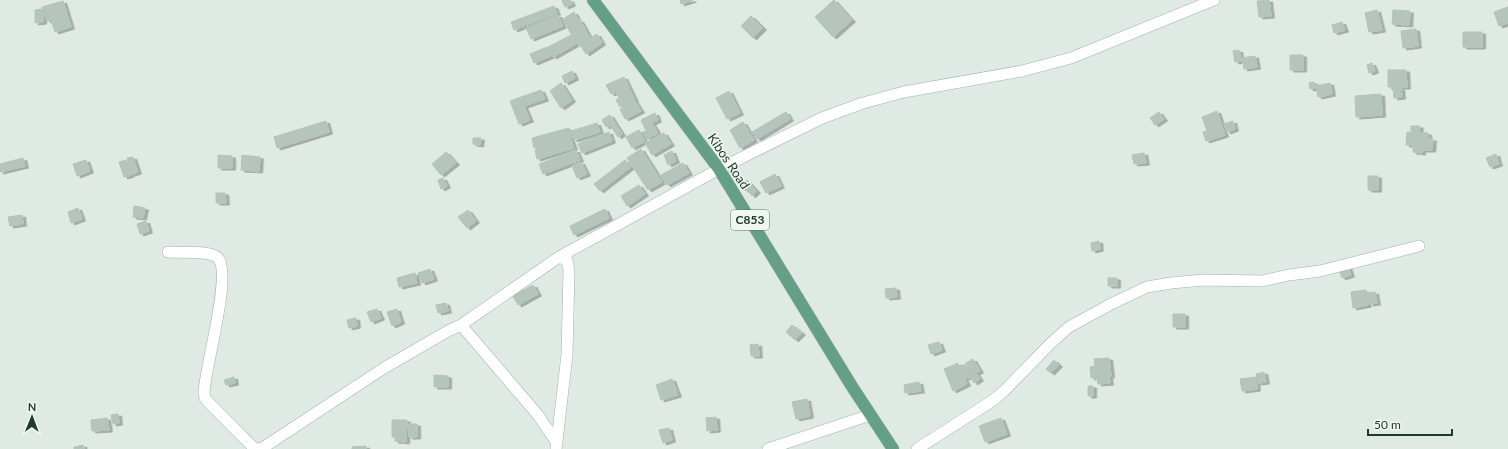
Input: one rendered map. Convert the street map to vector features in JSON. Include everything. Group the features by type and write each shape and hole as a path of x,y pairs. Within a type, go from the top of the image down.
{"main road":[{"name":"Kibos Road","path":"593,0 719,169 870,415 893,449"}],"street":[{"path":"259,449 384,368 461,325 559,257 719,169 822,118 904,92 1047,65 1071,58 1214,0"},
{"path":"917,449 992,401 1069,327 1146,287 1204,280 1262,280 1320,271 1419,246"},
{"path":"168,252 208,254 216,256 220,261 222,273 221,293 204,393 208,402 255,449"},
{"path":"557,446 568,355 569,271 567,260 559,257"},
{"path":"461,325 538,415 557,446"},
{"path":"768,449 870,415"}],"building":[{"path":"562,0 570,0 572,4 565,7"},
{"path":"680,0 693,0 681,4"},
{"path":"834,0 852,20 833,37 815,17"},
{"path":"1269,0 1271,16 1259,17 1257,1"},
{"path":"63,1 71,27 55,32 51,20 47,21 42,7"},
{"path":"554,6 557,13 514,30 511,22"},
{"path":"1508,7 1508,23 1499,26 1494,12"},
{"path":"43,9 43,22 35,23 35,10"},
{"path":"1377,10 1382,30 1369,32 1365,13"},
{"path":"1393,10 1410,11 1409,25 1392,24"},
{"path":"574,12 578,20 567,26 563,19"},
{"path":"558,15 563,26 531,39 526,28"},
{"path":"751,16 763,28 753,38 741,26"},
{"path":"580,20 590,38 578,45 567,27"},
{"path":"1342,22 1345,30 1334,33 1332,25"},
{"path":"1416,29 1418,46 1403,48 1401,31"},
{"path":"1463,32 1482,32 1482,47 1463,47"},
{"path":"597,34 602,43 586,54 580,45"},
{"path":"571,35 576,44 553,57 548,47"},
{"path":"547,47 551,56 534,63 530,54"},
{"path":"1239,50 1241,61 1235,62 1233,51"},
{"path":"1290,55 1303,55 1303,70 1290,70"},
{"path":"1255,56 1257,67 1244,69 1242,58"},
{"path":"1372,63 1375,71 1369,73 1367,65"},
{"path":"1388,70 1406,70 1407,87 1388,87"},
{"path":"572,71 575,78 565,83 562,76"},
{"path":"624,77 635,100 620,107 616,100 619,98 616,92 611,94 606,85"},
{"path":"1314,82 1315,88 1310,89 1309,83"},
{"path":"561,83 572,100 561,108 550,91"},
{"path":"1330,83 1332,94 1318,97 1316,86"},
{"path":"1401,88 1402,97 1394,98 1393,89"},
{"path":"541,90 545,99 524,106 530,120 519,124 510,101"},
{"path":"729,91 740,113 727,119 716,98"},
{"path":"1381,94 1382,115 1356,117 1355,96"},
{"path":"635,101 641,111 625,119 620,109"},
{"path":"1217,111 1225,135 1206,141 1203,132 1207,131 1202,117"},
{"path":"786,112 790,119 757,139 752,132"},
{"path":"1159,112 1164,119 1155,125 1150,118"},
{"path":"655,113 658,120 652,123 658,133 647,139 643,132 646,131 641,120"},
{"path":"610,115 622,134 618,137 610,125 606,127 602,120"},
{"path":"326,121 329,132 277,148 274,137"},
{"path":"1233,121 1235,129 1227,132 1224,124"},
{"path":"743,122 754,140 740,148 730,130"},
{"path":"597,123 600,132 574,140 571,131"},
{"path":"1411,126 1420,126 1419,132 1411,131"},
{"path":"569,128 571,138 534,148 532,138"},
{"path":"639,130 645,141 632,148 626,137"},
{"path":"609,132 612,141 582,153 578,144"},
{"path":"1407,132 1428,133 1428,139 1433,139 1432,150 1422,150 1422,153 1413,152 1413,145 1406,145"},
{"path":"664,133 671,144 652,155 645,143"},
{"path":"473,138 481,138 480,145 473,144"},
{"path":"571,139 574,148 537,159 535,150"},
{"path":"641,149 662,182 648,190 627,158"},
{"path":"576,150 580,160 543,174 539,164"},
{"path":"672,151 676,161 668,165 664,155"},
{"path":"446,152 456,163 441,175 432,164"},
{"path":"1144,153 1146,163 1134,164 1132,155"},
{"path":"1496,154 1499,164 1490,167 1486,158"},
{"path":"218,155 232,156 232,168 218,168"},
{"path":"242,155 260,157 259,171 241,170"},
{"path":"133,157 138,172 132,174 127,158"},
{"path":"23,158 25,166 0,172 0,164"},
{"path":"86,160 90,171 77,176 73,164"},
{"path":"126,160 131,175 124,177 119,162"},
{"path":"625,160 631,167 600,191 594,184"},
{"path":"581,162 587,174 577,178 572,166"},
{"path":"683,163 689,173 667,185 661,175"},
{"path":"775,174 781,186 766,193 760,182"},
{"path":"1368,176 1378,176 1378,190 1368,190"},
{"path":"443,178 447,186 441,189 438,180"},
{"path":"747,180 752,186 746,191 741,186"},
{"path":"639,185 645,194 627,206 621,196"},
{"path":"752,186 757,191 752,196 748,190"},
{"path":"216,193 225,193 226,203 216,203"},
{"path":"134,206 145,208 143,218 133,217"},
{"path":"78,208 82,219 71,223 68,212"},
{"path":"605,209 609,218 574,235 570,226"},
{"path":"468,210 476,221 467,228 458,217"},
{"path":"22,215 23,224 10,226 8,217"},
{"path":"146,221 149,231 140,234 137,224"},
{"path":"1099,241 1100,249 1092,251 1091,243"},
{"path":"1348,266 1351,275 1342,278 1339,270"},
{"path":"430,269 434,279 422,283 418,273"},
{"path":"415,273 417,283 399,287 397,278"},
{"path":"1108,278 1117,278 1117,286 1108,286"},
{"path":"533,285 538,294 518,305 513,296"},
{"path":"896,288 897,297 886,298 885,289"},
{"path":"1366,290 1368,305 1353,308 1351,292"},
{"path":"1375,292 1377,303 1370,304 1368,293"},
{"path":"446,303 448,311 438,313 436,305"},
{"path":"377,309 381,318 371,322 367,312"},
{"path":"397,309 401,322 392,326 387,312"},
{"path":"1173,314 1185,314 1185,327 1173,327"},
{"path":"356,318 357,326 349,328 347,320"},
{"path":"792,325 802,333 795,340 786,332"},
{"path":"939,342 942,350 931,354 928,345"},
{"path":"758,344 759,356 751,356 750,345"},
{"path":"1109,358 1111,376 1091,378 1090,367 1095,366 1094,359"},
{"path":"973,359 980,371 972,375 966,363"},
{"path":"1054,360 1059,365 1051,373 1046,369"},
{"path":"958,363 967,384 953,391 944,369"},
{"path":"965,364 971,376 966,378 960,367"},
{"path":"1264,372 1266,382 1258,383 1256,374"},
{"path":"976,373 980,379 974,383 970,376"},
{"path":"434,375 448,376 448,387 434,387"},
{"path":"234,377 235,383 226,385 224,380"},
{"path":"1109,377 1110,383 1098,384 1097,378"},
{"path":"1256,377 1257,389 1242,391 1240,379"},
{"path":"672,379 678,395 661,400 656,385"},
{"path":"919,382 921,391 905,393 904,385"},
{"path":"1088,386 1093,386 1093,396 1088,396"},
{"path":"807,399 810,416 796,419 792,402"},
{"path":"118,414 119,423 113,424 111,415"},
{"path":"716,417 717,430 707,431 706,418"},
{"path":"107,418 109,430 92,431 91,420"},
{"path":"1001,418 1007,434 985,442 979,426"},
{"path":"392,420 407,420 406,442 395,441 395,437 392,437"},
{"path":"409,424 417,424 417,437 409,437"},
{"path":"669,428 672,440 663,443 659,430"},
{"path":"83,445 84,449 74,449 74,447"},
{"path":"366,446 366,449 352,449 352,447"}]}
